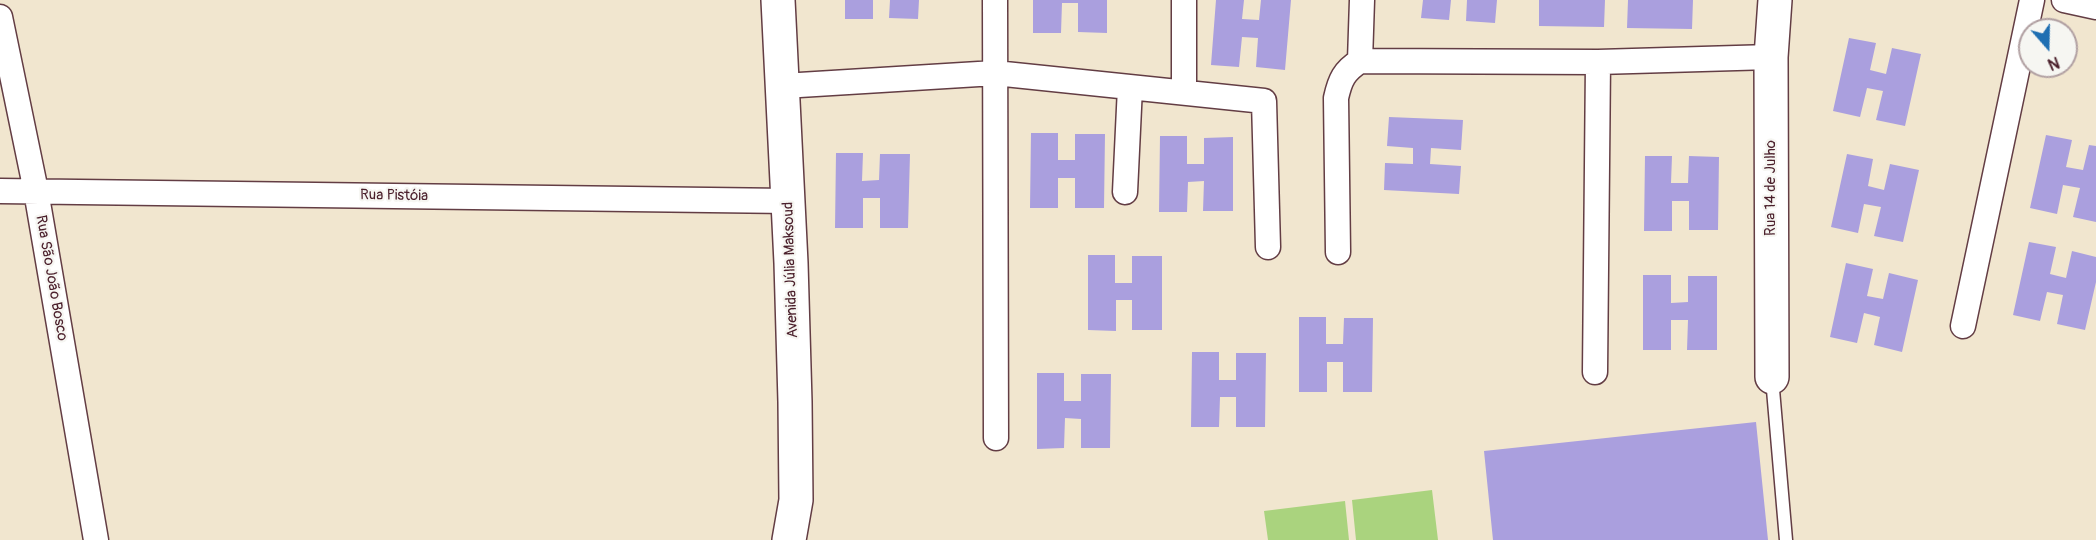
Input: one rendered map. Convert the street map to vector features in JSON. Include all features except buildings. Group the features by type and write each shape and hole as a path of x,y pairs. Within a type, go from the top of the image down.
{"street":[{"name":"Avenida Júlia Maksoud","path":"778,0 788,201 796,489 789,540"},
{"path":"995,0 996,438"},
{"path":"1184,0 1184,92"},
{"path":"1360,61 1362,0"},
{"name":"Rua 14 de Julho","path":"1772,377 1771,57 1775,0"},
{"path":"1963,326 2032,0"},
{"path":"2064,0 2096,7"},
{"name":"Rua São João Bosco","path":"0,17 36,191 96,540"},
{"path":"1338,252 1336,98 1340,80 1348,68 1360,61 1598,62 1771,57"},
{"path":"1594,372 1598,62"},
{"path":"783,86 995,73 1264,101 1268,247"},
{"path":"1125,192 1130,87"},
{"name":"Rua Pistóia","path":"0,191 788,201"}],"lane":[{"path":"1772,377 1786,540"}],"green space":[{"path":"1432,490 1438,540 1356,540 1352,500"},
{"path":"1345,501 1349,540 1268,540 1264,511"}]}
